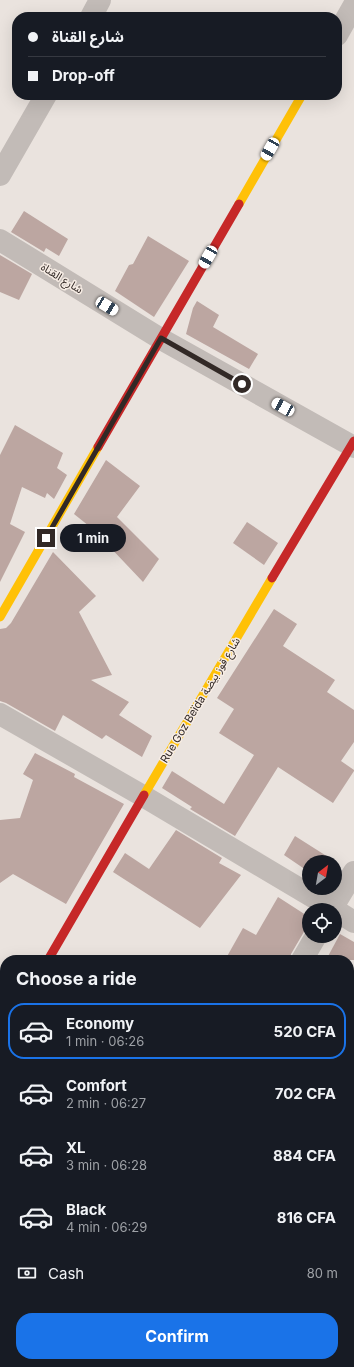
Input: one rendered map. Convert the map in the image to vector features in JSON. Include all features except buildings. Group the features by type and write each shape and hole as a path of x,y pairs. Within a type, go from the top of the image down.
{"street":[{"path":"94,12 100,0"},
{"path":"342,26 354,5"},
{"path":"0,175 43,100"},
{"path":"0,617 299,100"},
{"name":"شارع القناة","path":"0,240 161,338 353,444"},
{"name":"Rue Goz Beïda شارع قوز بيضة","path":"51,955 353,444"},
{"path":"0,714 144,796 321,903"},
{"path":"337,903 354,872"},
{"path":"342,915 354,922"},
{"path":"305,955 312,943"}],"traffic: slow":[{"path":"239,204 299,100"},
{"path":"0,617 98,447"},
{"path":"144,795 272,578"}],"traffic: jam":[{"path":"98,447 239,204"},
{"path":"272,578 354,441"},
{"path":"51,955 144,795"}],"route":[{"path":"46,538 161,338 242,384"}]}
